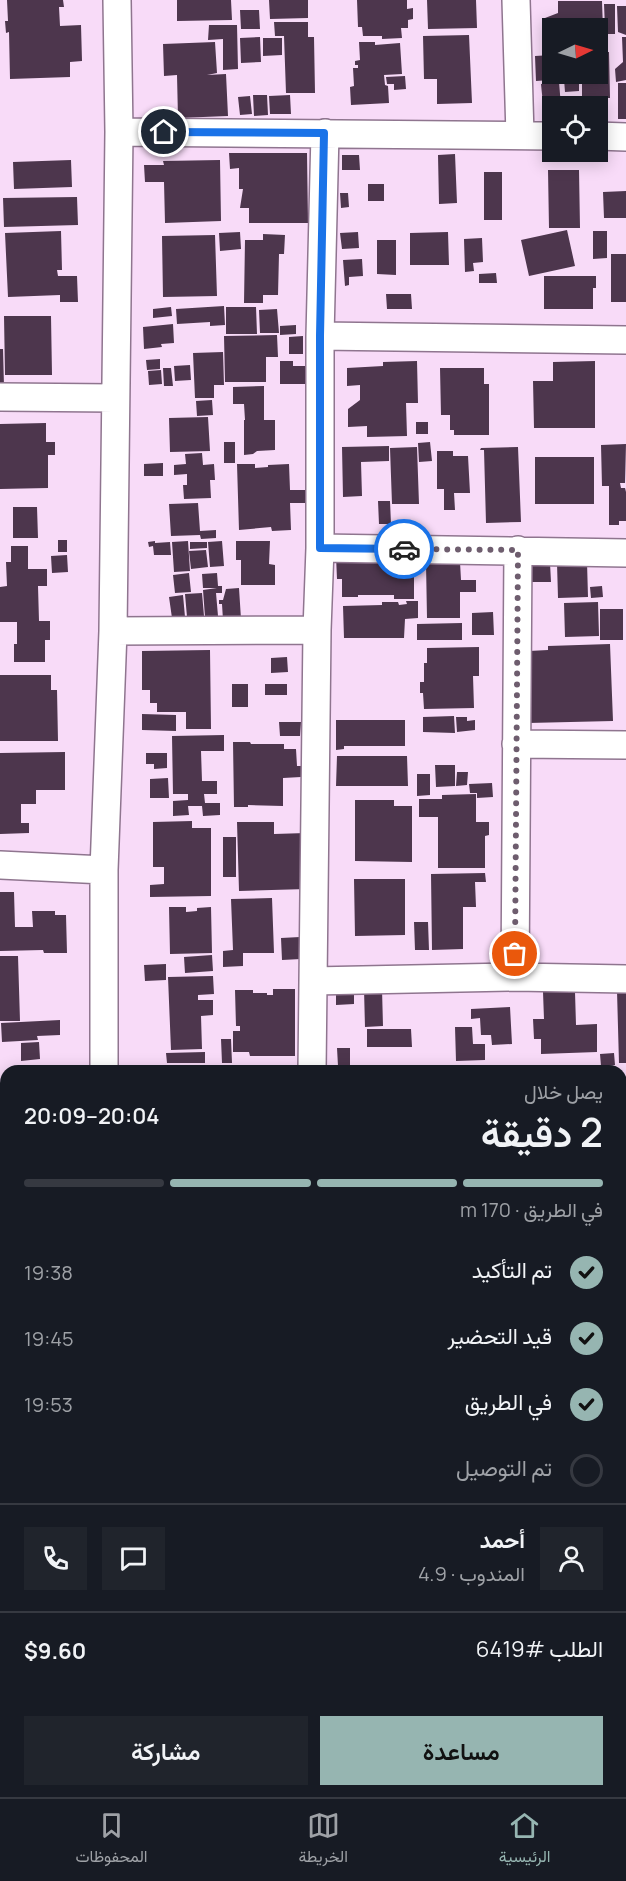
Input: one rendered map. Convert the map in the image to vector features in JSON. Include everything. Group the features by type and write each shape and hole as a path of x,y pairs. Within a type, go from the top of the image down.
{"street":[{"path":"104,1065 104,870 113,631 114,398 119,132 117,0"},
{"path":"516,0 520,135"},
{"path":"119,132 542,136"},
{"path":"312,1065 324,133"},
{"path":"608,136 626,136"},
{"path":"320,336 626,340"},
{"path":"0,397 114,398"},
{"path":"320,548 626,553"},
{"path":"515,977 518,550"},
{"path":"113,631 317,630"},
{"path":"516,744 626,745"},
{"path":"0,865 104,870"},
{"path":"313,981 515,977 626,979"}],"building":[{"path":"7,0 63,0 64,7 59,7 60,26 81,25 82,61 70,62 70,77 10,79 9,32 6,33 5,21 8,21"},
{"path":"177,0 231,0 232,20 177,21"},
{"path":"269,0 308,0 308,18 270,19"},
{"path":"357,0 407,0 407,9 413,8 413,19 408,20 408,28 401,28 402,38 382,39 382,36 363,36 362,27 358,27"},
{"path":"427,0 476,0 477,28 428,29"},
{"path":"558,1 602,1 603,18 545,18 558,13"},
{"path":"604,4 615,4 615,34 608,34 608,18 605,18"},
{"path":"617,6 626,6 626,35 618,32"},
{"path":"240,10 259,10 260,29 241,29"},
{"path":"274,22 308,22 308,37 314,37 315,93 286,93 284,36 275,36"},
{"path":"209,25 237,25 238,69 223,70 223,39 208,40"},
{"path":"469,35 472,103 437,104 437,79 424,79 423,36"},
{"path":"260,37 261,62 241,63 240,38"},
{"path":"622,37 626,37 626,80 616,82 615,69 623,62"},
{"path":"263,38 282,38 282,55 263,56"},
{"path":"215,42 217,73 207,75 226,74 228,116 178,118 177,75 164,76 163,44"},
{"path":"359,42 375,42 375,45 400,43 402,74 384,75 385,85 388,86 389,103 351,105 350,87 354,86 353,68 358,68 355,61 360,60"},
{"path":"609,52 610,98 608,96 582,96 582,84 608,84"},
{"path":"535,56 542,56 542,81 536,81"},
{"path":"405,76 406,89 394,90 394,84 387,84 386,77"},
{"path":"618,83 626,83 626,119 618,119"},
{"path":"541,84 559,84 560,96 542,96"},
{"path":"564,84 579,84 579,91 565,92"},
{"path":"253,95 267,95 268,115 254,116"},
{"path":"290,95 291,114 270,114 269,96"},
{"path":"250,96 252,114 240,115 238,97"},
{"path":"229,153 307,153 308,223 249,223 249,208 240,208 243,189 239,189 239,168 230,169"},
{"path":"455,154 457,203 439,204 438,155"},
{"path":"342,155 359,155 360,170 342,170"},
{"path":"71,160 72,187 14,189 13,162"},
{"path":"220,160 221,221 165,223 164,182 145,182 144,165 164,165 163,161"},
{"path":"548,170 579,170 580,228 549,228"},
{"path":"484,172 502,172 502,220 484,220"},
{"path":"368,184 384,184 384,201 368,201"},
{"path":"626,191 626,218 604,218 603,192"},
{"path":"340,193 348,193 349,207 341,208"},
{"path":"77,197 78,225 4,227 3,198"},
{"path":"567,230 575,266 529,276 521,240"},
{"path":"61,231 62,270 57,270 58,276 77,276 78,302 60,302 60,295 8,297 5,233"},
{"path":"593,231 607,231 607,258 593,259"},
{"path":"240,232 241,249 220,251 219,233"},
{"path":"358,232 359,248 342,249 340,233"},
{"path":"448,232 449,265 410,265 410,233"},
{"path":"263,234 285,235 284,254 279,254 278,295 263,295 263,303 244,303 245,240 263,240"},
{"path":"215,235 217,296 163,297 162,236"},
{"path":"482,238 483,262 473,263 474,271 465,272 464,239"},
{"path":"377,240 396,240 396,275 377,274"},
{"path":"611,254 626,254 626,302 611,302"},
{"path":"362,259 363,276 349,277 349,285 345,286 343,260"},
{"path":"496,273 497,283 479,283 479,274"},
{"path":"544,276 596,276 596,288 593,288 593,309 544,309"},
{"path":"386,294 411,294 412,309 387,309"},
{"path":"224,306 225,325 210,326 210,322 177,324 176,309"},
{"path":"171,307 172,316 153,318 153,309"},
{"path":"226,307 256,307 257,334 226,334"},
{"path":"277,309 279,333 260,333 259,310"},
{"path":"4,316 51,316 52,375 5,375"},
{"path":"173,324 174,343 144,349 143,327"},
{"path":"296,325 296,334 280,335 280,326"},
{"path":"277,335 278,357 266,357 266,382 225,382 224,336"},
{"path":"303,336 303,354 289,354 289,337"},
{"path":"0,349 3,349 4,386 0,386"},
{"path":"223,352 224,385 214,385 214,398 195,398 193,353"},
{"path":"160,359 160,369 147,370 146,360"},
{"path":"280,361 293,361 293,366 305,366 305,384 280,384"},
{"path":"417,361 418,403 406,403 407,436 367,437 367,426 348,427 348,409 360,400 360,385 347,386 347,368 383,366 383,362"},
{"path":"595,361 595,428 534,428 533,381 553,381 553,362"},
{"path":"190,365 191,380 175,381 174,366"},
{"path":"163,368 171,368 173,386 164,386"},
{"path":"440,368 484,368 484,384 489,384 489,435 454,435 454,430 450,430 450,415 441,415"},
{"path":"161,370 162,384 149,385 148,371"},
{"path":"264,386 264,420 275,420 275,450 257,451 244,455 244,404 233,404 233,387"},
{"path":"212,400 213,415 197,416 196,401"},
{"path":"208,417 210,451 170,452 169,418"},
{"path":"416,422 428,422 428,434 416,434"},
{"path":"46,423 46,442 55,442 55,455 48,455 48,488 0,489 0,424"},
{"path":"224,442 235,442 235,463 224,463"},
{"path":"430,442 432,461 419,462 418,443"},
{"path":"626,444 625,483 620,483 621,488 625,488 626,492 626,521 619,521 619,525 609,525 609,486 602,486 601,445"},
{"path":"389,446 389,461 361,462 362,496 343,497 342,447"},
{"path":"417,447 419,504 392,504 390,448"},
{"path":"518,447 521,522 486,523 484,450 480,450 481,448"},
{"path":"437,451 453,451 453,456 468,456 470,493 454,493 455,510 444,510 444,489 437,489"},
{"path":"202,453 203,465 214,464 215,480 210,480 211,498 184,499 183,485 187,485 187,474 174,475 174,465 186,464 185,454"},
{"path":"535,457 594,457 594,504 535,504"},
{"path":"163,463 163,476 144,476 144,464"},
{"path":"237,464 255,464 255,468 289,464 290,490 310,490 310,503 290,503 291,530 272,531 271,527 239,530"},
{"path":"378,501 390,501 391,524 379,524"},
{"path":"198,503 200,531 216,530 216,538 201,539 200,535 171,536 169,504"},
{"path":"13,507 37,507 38,538 13,538"},
{"path":"58,540 67,540 67,552 58,552"},
{"path":"155,541 155,543 170,542 171,555 154,555 153,546 149,547 148,542"},
{"path":"188,541 190,571 174,572 172,542"},
{"path":"222,541 224,566 210,567 208,542"},
{"path":"236,541 270,541 269,564 275,565 275,585 241,585 241,560 236,560"},
{"path":"190,542 207,542 207,548 190,549"},
{"path":"11,546 28,546 28,569 47,569 47,586 38,586 39,621 50,621 50,640 45,640 45,662 14,662 17,622 0,622 0,587 7,586 6,562 11,562"},
{"path":"206,550 208,567 191,569 189,551"},
{"path":"67,555 68,572 52,573 51,556"},
{"path":"336,556 414,556 414,599 394,599 394,595 342,597 342,579 337,579"},
{"path":"460,562 461,580 476,580 476,592 460,592 460,618 427,618 426,563"},
{"path":"587,562 588,597 558,598 557,563"},
{"path":"532,563 550,563 551,582 532,582"},
{"path":"189,573 191,592 175,593 173,575"},
{"path":"217,573 218,586 222,586 222,593 216,593 218,616 205,617 203,590 217,588 203,588 202,574"},
{"path":"602,586 603,597 591,598 590,587"},
{"path":"239,588 241,619 223,620 222,604 219,604 219,600 223,600 226,589"},
{"path":"202,593 204,616 187,617 185,594"},
{"path":"183,595 185,617 172,618 169,597"},
{"path":"406,601 418,601 418,618 405,619 404,638 344,638 343,606 382,605 382,602 398,602 399,605 407,604"},
{"path":"598,602 599,636 565,637 564,603"},
{"path":"600,609 623,609 623,640 600,640"},
{"path":"493,612 494,635 472,635 472,613"},
{"path":"462,623 462,640 417,640 417,624"},
{"path":"610,644 613,721 528,723 527,695 531,695 529,651 548,650 548,646"},
{"path":"479,647 479,676 473,676 474,708 424,709 420,682 424,682 427,648"},
{"path":"210,650 211,729 186,729 186,712 157,712 157,703 150,703 150,690 142,690 142,651"},
{"path":"287,657 288,672 271,673 271,658"},
{"path":"0,675 51,675 51,690 57,690 58,741 0,741"},
{"path":"232,684 248,684 248,707 232,707"},
{"path":"265,684 287,684 287,695 265,695"},
{"path":"142,714 176,715 176,731 142,730"},
{"path":"454,716 455,733 423,732 423,717"},
{"path":"456,717 467,717 467,721 475,720 475,730 457,732"},
{"path":"336,720 405,720 405,746 344,746 344,749 336,750"},
{"path":"279,722 301,722 300,736 280,736"},
{"path":"224,735 224,751 201,751 202,781 217,781 217,794 204,794 205,803 220,803 220,815 203,816 202,806 188,806 189,815 173,816 173,801 188,800 188,794 173,794 172,736"},
{"path":"233,742 284,744 284,749 296,749 297,766 301,766 301,777 283,778 283,806 234,807"},
{"path":"65,752 65,790 36,790 36,804 21,804 21,823 29,823 29,833 0,834 0,753"},
{"path":"146,753 167,753 167,768 154,769 154,764 146,764"},
{"path":"337,756 407,756 408,786 336,786"},
{"path":"435,765 455,765 455,786 436,787"},
{"path":"457,772 468,772 467,785 456,786"},
{"path":"417,774 430,774 430,795 417,796"},
{"path":"168,778 169,798 150,798 150,779"},
{"path":"492,783 493,797 477,798 477,793 470,793 469,784"},
{"path":"476,794 476,822 489,822 489,835 485,836 485,868 438,868 438,817 419,817 419,799 442,799 442,795"},
{"path":"355,800 394,800 394,806 412,806 412,862 355,861"},
{"path":"192,821 192,828 211,828 211,896 150,897 150,885 164,884 164,867 153,867 153,822"},
{"path":"237,822 274,822 274,834 306,833 307,889 239,891"},
{"path":"223,837 236,837 236,877 223,877"},
{"path":"485,873 486,882 475,882 476,907 463,907 463,949 432,950 431,874"},
{"path":"354,879 405,879 405,935 355,936"},
{"path":"0,892 14,892 15,927 33,927 32,911 55,911 55,915 66,915 67,953 44,953 43,950 0,951"},
{"path":"272,898 274,953 243,953 243,966 223,967 223,951 233,950 231,899"},
{"path":"169,907 186,907 186,912 211,907 212,953 170,954"},
{"path":"414,922 428,922 429,950 415,950"},
{"path":"300,937 301,959 282,960 281,938"},
{"path":"212,955 213,971 185,973 184,957"},
{"path":"0,956 18,956 20,1021 0,1021"},
{"path":"166,964 166,980 145,981 144,965"},
{"path":"213,976 214,994 198,995 198,1000 213,1000 213,1015 201,1016 202,1049 171,1050 168,977"},
{"path":"273,989 295,989 295,1056 250,1056 249,1052 233,1052 233,1031 240,1031 240,1026 236,1026 235,990 253,990 253,993 273,995"},
{"path":"354,989 354,1004 336,1005 336,990"},
{"path":"364,989 382,989 383,1026 365,1027"},
{"path":"617,991 626,991 626,1063 619,1063"},
{"path":"543,992 575,992 576,1025 597,1024 597,1052 541,1054 541,1039 534,1039 533,1019 544,1019"},
{"path":"510,1007 512,1044 492,1045 491,1035 481,1035 480,1018 471,1019 471,1009"},
{"path":"60,1020 60,1035 37,1036 38,1040 2,1042 1,1023"},
{"path":"455,1027 472,1027 473,1044 485,1044 485,1060 456,1061"},
{"path":"367,1029 411,1029 412,1047 367,1047"},
{"path":"221,1039 231,1039 232,1063 222,1063"},
{"path":"39,1042 40,1059 21,1061 21,1043"},
{"path":"337,1048 350,1048 350,1065 338,1065"},
{"path":"205,1052 205,1063 167,1063 166,1053"},
{"path":"614,1053 615,1065 601,1065 600,1054"}],"way so far":[{"path":"404,549 518,550 515,954"}],"route":[{"path":"164,132 324,133 320,336 320,548 404,549"}]}
